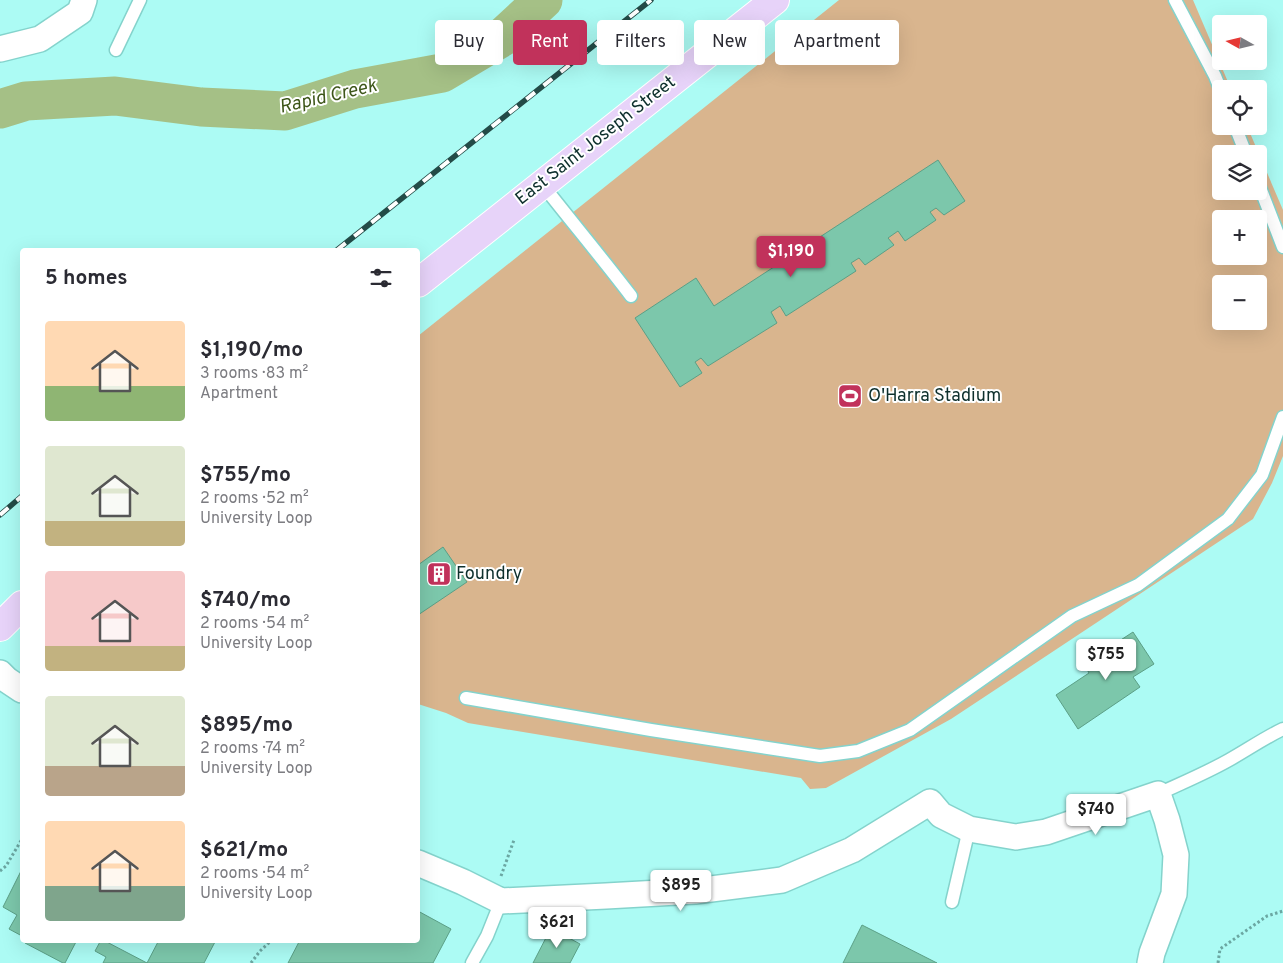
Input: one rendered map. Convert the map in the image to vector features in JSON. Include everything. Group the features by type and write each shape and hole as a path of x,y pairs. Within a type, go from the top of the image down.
{"main road":[{"name":"East Saint Joseph Street","path":"420,281 775,0"},
{"path":"0,627 20,607"}],"street":[{"path":"0,49 40,39 82,6"},
{"path":"0,673 20,689"},
{"path":"420,864 501,900 695,891 782,880 852,850 930,802 941,815 969,829 1016,837 1046,832 1158,794 1176,855 1174,894 1150,963"}],"lane":[{"path":"116,50 140,0"},
{"path":"1175,0 1217,80"},
{"path":"542,184 631,296"},
{"path":"1265,200 1283,247"},
{"path":"466,698 651,730 820,756 858,751 910,730 1072,616 1138,585 1228,519 1262,476 1283,417"},
{"path":"1158,794 1190,780 1227,761 1269,735 1283,730"},
{"path":"952,902 969,829"},
{"path":"472,963 487,936 501,900"}],"path":[{"path":"0,871 6,866 20,842"},
{"path":"1218,963 1220,949 1267,916 1283,911"},
{"path":"251,963 266,943"},
{"path":"264,947 269,943"}],"shaded area":[{"name":"O'Harra Stadium","path":"839,0 1193,0 1212,44 1212,70 1223,70 1227,80 1212,80 1212,135 1251,135 1255,145 1212,145 1212,200 1267,200 1267,173 1283,210 1283,456 1272,483 1253,519 951,719 826,788 810,789 801,778 468,723 420,705 420,334 758,65 765,65 765,59 775,51 775,65 899,65 899,20 814,20"}],"building":[{"path":"938,160 965,201 944,215 936,208 930,212 936,220 905,241 898,231 888,238 894,245 865,265 859,258 851,263 856,271 786,316 780,306 771,312 777,323 708,366 701,358 695,362 702,373 680,387 635,318 696,278 714,306"},
{"name":"Foundry","path":"443,547 467,582 420,614 420,564"},
{"path":"1133,632 1154,664 1133,677 1140,687 1078,729 1056,695 1089,673 1084,664"},
{"path":"20,873 20,935 9,929 17,915 3,907"},
{"path":"420,912 451,929 433,963 288,963 298,943 420,943"},
{"path":"862,925 937,963 843,963"},
{"path":"551,928 580,944 570,963 533,963"},
{"path":"25,943 75,943 65,963"},
{"path":"99,943 109,943 147,963 103,963 106,957 95,951"},
{"path":"157,943 214,943 204,963 147,963"}],"waterway":[{"name":"Rapid Creek","path":"0,109 26,101 115,96 201,107 285,111 355,89 442,73 504,36 543,0"}],"railway":[{"path":"340,248 651,0"},
{"path":"0,515 20,498"}],"place":[{"name":"O'Harra Stadium","path":"850,396"},
{"name":"Foundry","path":"439,574"}]}
